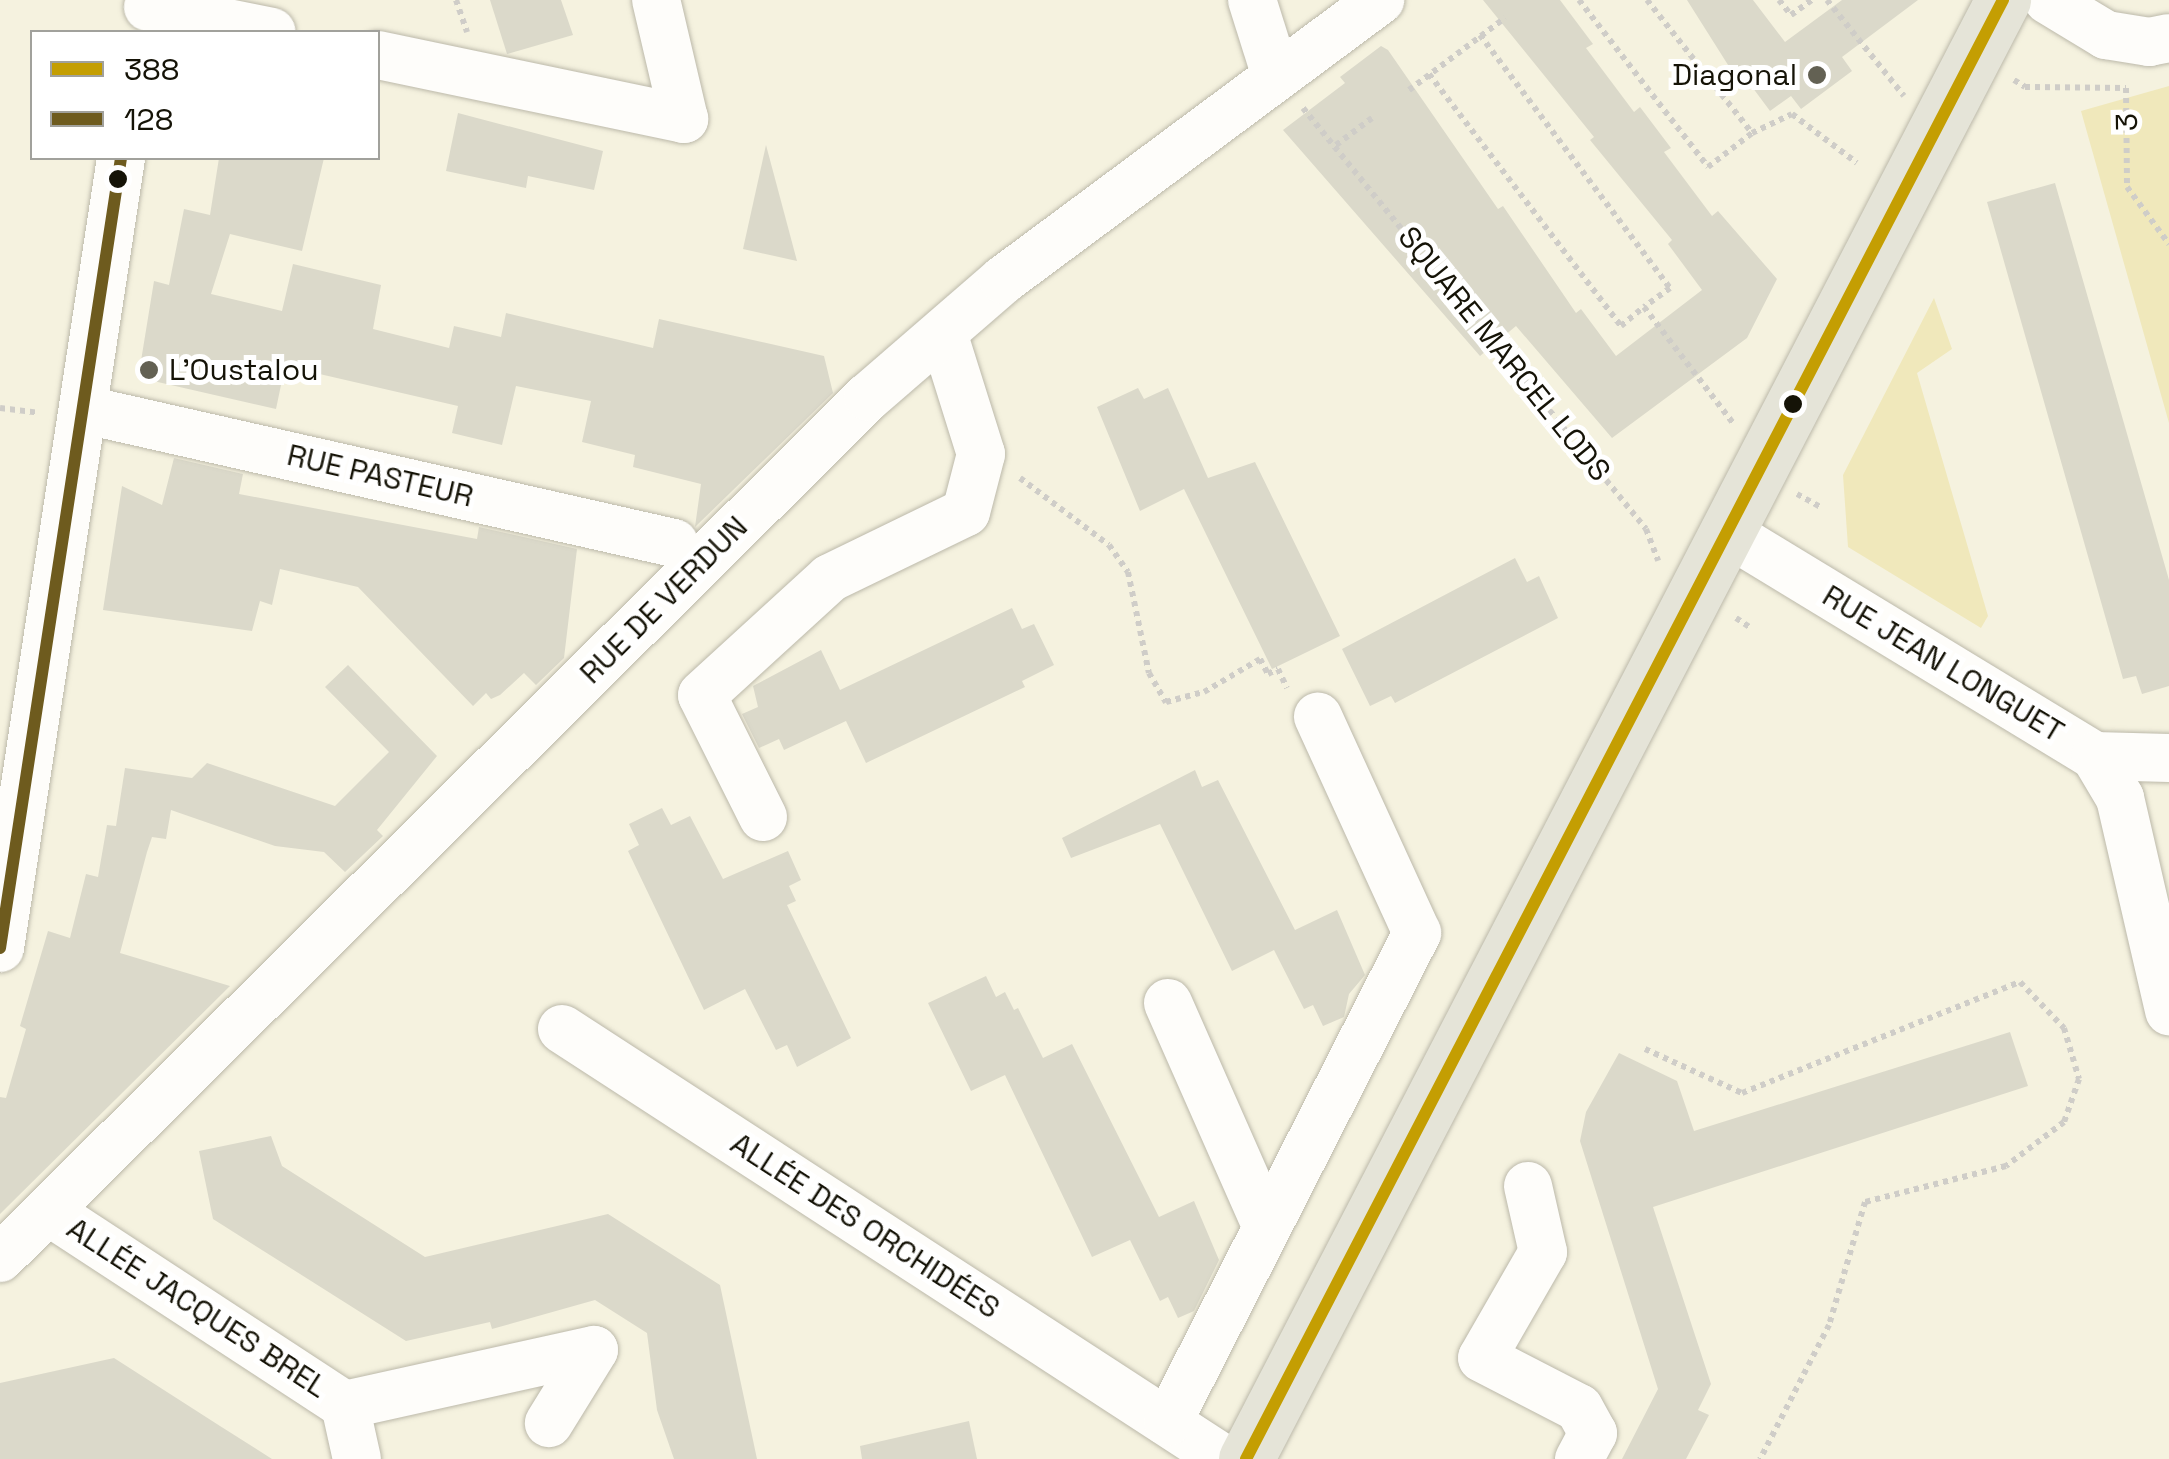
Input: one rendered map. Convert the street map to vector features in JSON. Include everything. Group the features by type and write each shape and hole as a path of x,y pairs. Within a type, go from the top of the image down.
{"main road":[{"path":"1246,1459 2003,0"}],"street":[{"path":"380,55 684,119 656,0"},
{"path":"1252,0 1276,76"},
{"name":"RUE DE VERDUN","path":"0,1258 868,397 943,332 1380,0"},
{"path":"2048,0 2106,34 2149,42 2169,38"},
{"path":"147,13 259,30"},
{"path":"2,935 65,412 121,160"},
{"path":"762,816 702,695 830,578 966,512 981,454 943,332"},
{"name":"RUE PASTEUR","path":"65,412 674,543"},
{"name":"RUE JEAN LONGUET","path":"1728,534 2095,756 2169,758"},
{"path":"1168,1422 1417,933 1318,716"},
{"path":"2095,756 2120,798 2169,1011"},
{"path":"1168,1004 1268,1227"},
{"name":"ALLÉE DES ORCHIDÉES","path":"562,1029 1224,1459"},
{"path":"1528,1186 1544,1252 1482,1358 1578,1408 1593,1433 1579,1459"},
{"name":"ALLÉE JACQUES BREL","path":"48,1211 345,1405 357,1459"},
{"name":"ALLÉE JACQUES BREL","path":"345,1405 594,1350 549,1423"}],"path":[{"path":"1579,0 1708,167 1752,132 1792,114 1857,162"},
{"path":"1646,0 1752,132"},
{"path":"1779,0 1791,15 1812,0"},
{"path":"1827,0 1895,90 1940,118"},
{"path":"1409,90 1504,18"},
{"path":"1429,74 1621,326 1670,288 1480,36"},
{"name":"SQUARE MARCEL LODS","path":"1276,76 1646,529 1661,569"},
{"name":"3","path":"2026,87 2126,88 2127,187 2169,244"},
{"path":"1336,145 1372,118"},
{"path":"1644,307 1734,424"},
{"path":"0,408 65,412"},
{"path":"981,454 1054,499 1109,546 1128,572 1149,673 1166,702 1204,692 1260,659 1268,674 1278,670 1305,722 1318,716"},
{"path":"1645,1049 1742,1093 2020,982 2064,1028 2079,1079 2064,1122 2006,1166 1865,1202 1828,1325 1760,1459"}],"shaded area":[{"path":"2169,86 2169,423 2081,111"},
{"path":"1934,298 1952,349 1917,373 1988,616 1981,628 1848,547 1843,475"}],"building":[{"path":"490,0 561,0 573,35 507,54"},
{"path":"1483,0 1560,0 1593,44 1586,48 1634,112 1640,107 1671,148 1664,152 1712,216 1718,211 1777,279 1747,338 1612,438 1516,326 1480,356 1283,130 1345,83 1340,77 1381,46 1388,50 1498,209 1503,206 1576,313 1581,309 1616,356 1702,290 1668,244 1672,240"},
{"path":"1687,0 1753,0 1785,42 1842,0 1918,0 1842,57 1852,71 1801,109 1791,96 1770,111 1741,72 1735,76"},
{"path":"458,113 603,151 594,190 528,176 526,188 446,171"},
{"path":"766,145 797,261 743,249"},
{"path":"219,160 324,160 302,251 230,234 211,294 282,311 293,264 381,285 373,329 449,348 454,326 501,337 506,313 653,348 659,319 824,356 833,393 695,527 701,484 633,467 635,455 582,442 591,401 516,386 502,445 452,433 458,406 285,366 276,409 149,380 140,367 154,281 169,285 184,209 210,215"},
{"path":"2055,183 2169,580 2169,686 2142,694 2136,676 2123,679 1987,202"},
{"path":"1138,388 1144,399 1168,388 1208,478 1255,462 1340,636 1272,669 1184,489 1140,511 1097,407"},
{"path":"174,458 243,474 239,494 477,539 479,527 577,549 564,658 536,685 524,673 500,695 491,699 486,693 473,706 358,587 280,569 272,605 260,601 252,631 103,610 122,486 162,505"},
{"path":"1515,558 1527,582 1539,576 1558,618 1395,703 1391,696 1370,706 1342,649"},
{"path":"1012,608 1022,629 1034,624 1054,665 1022,681 1025,687 866,763 846,721 784,750 779,739 759,748 742,714 758,707 753,686 821,650 840,690"},
{"path":"348,665 437,756 377,830 383,836 345,872 324,852 275,846 171,810 166,839 152,837 120,953 230,986 0,1214 0,1097 6,1098 26,1029 20,1026 48,931 70,938 86,874 98,877 107,825 116,826 125,768 192,778 207,763 335,806 389,752 325,687"},
{"path":"1195,770 1202,787 1218,780 1295,930 1337,910 1365,975 1349,994 1344,1017 1323,1026 1313,1005 1304,1009 1274,950 1232,971 1160,824 1071,858 1062,838"},
{"path":"662,808 671,825 690,816 723,879 788,851 801,880 789,886 796,901 787,905 851,1038 797,1067 787,1045 776,1050 745,989 704,1010 628,851 639,845 629,824"},
{"path":"986,976 996,997 1005,992 1014,1010 1018,1008 1043,1058 1072,1044 1159,1217 1194,1201 1219,1260 1194,1311 1178,1318 1168,1297 1160,1301 1130,1240 1092,1257 1005,1075 971,1091 928,1003"},
{"path":"2010,1032 2028,1086 1653,1207 1711,1384 1698,1410 1709,1415 1686,1459 1622,1459 1658,1389 1580,1141 1586,1112 1619,1053 1677,1081 1694,1131"},
{"path":"271,1136 282,1166 425,1257 608,1214 720,1285 757,1459 674,1459 657,1410 647,1333 595,1300 492,1329 490,1322 406,1341 213,1219 199,1151"},
{"path":"114,1358 272,1459 0,1459 0,1383"},
{"path":"969,1421 977,1459 862,1459 860,1446"}],"transit line":[{"name":"388","path":"1246,1459 2003,0"},
{"name":"128","path":"0,948 121,160"}],"place":[{"name":"Diagonal","path":"1817,75"},
{"name":"L'Oustalou","path":"149,370"}]}
